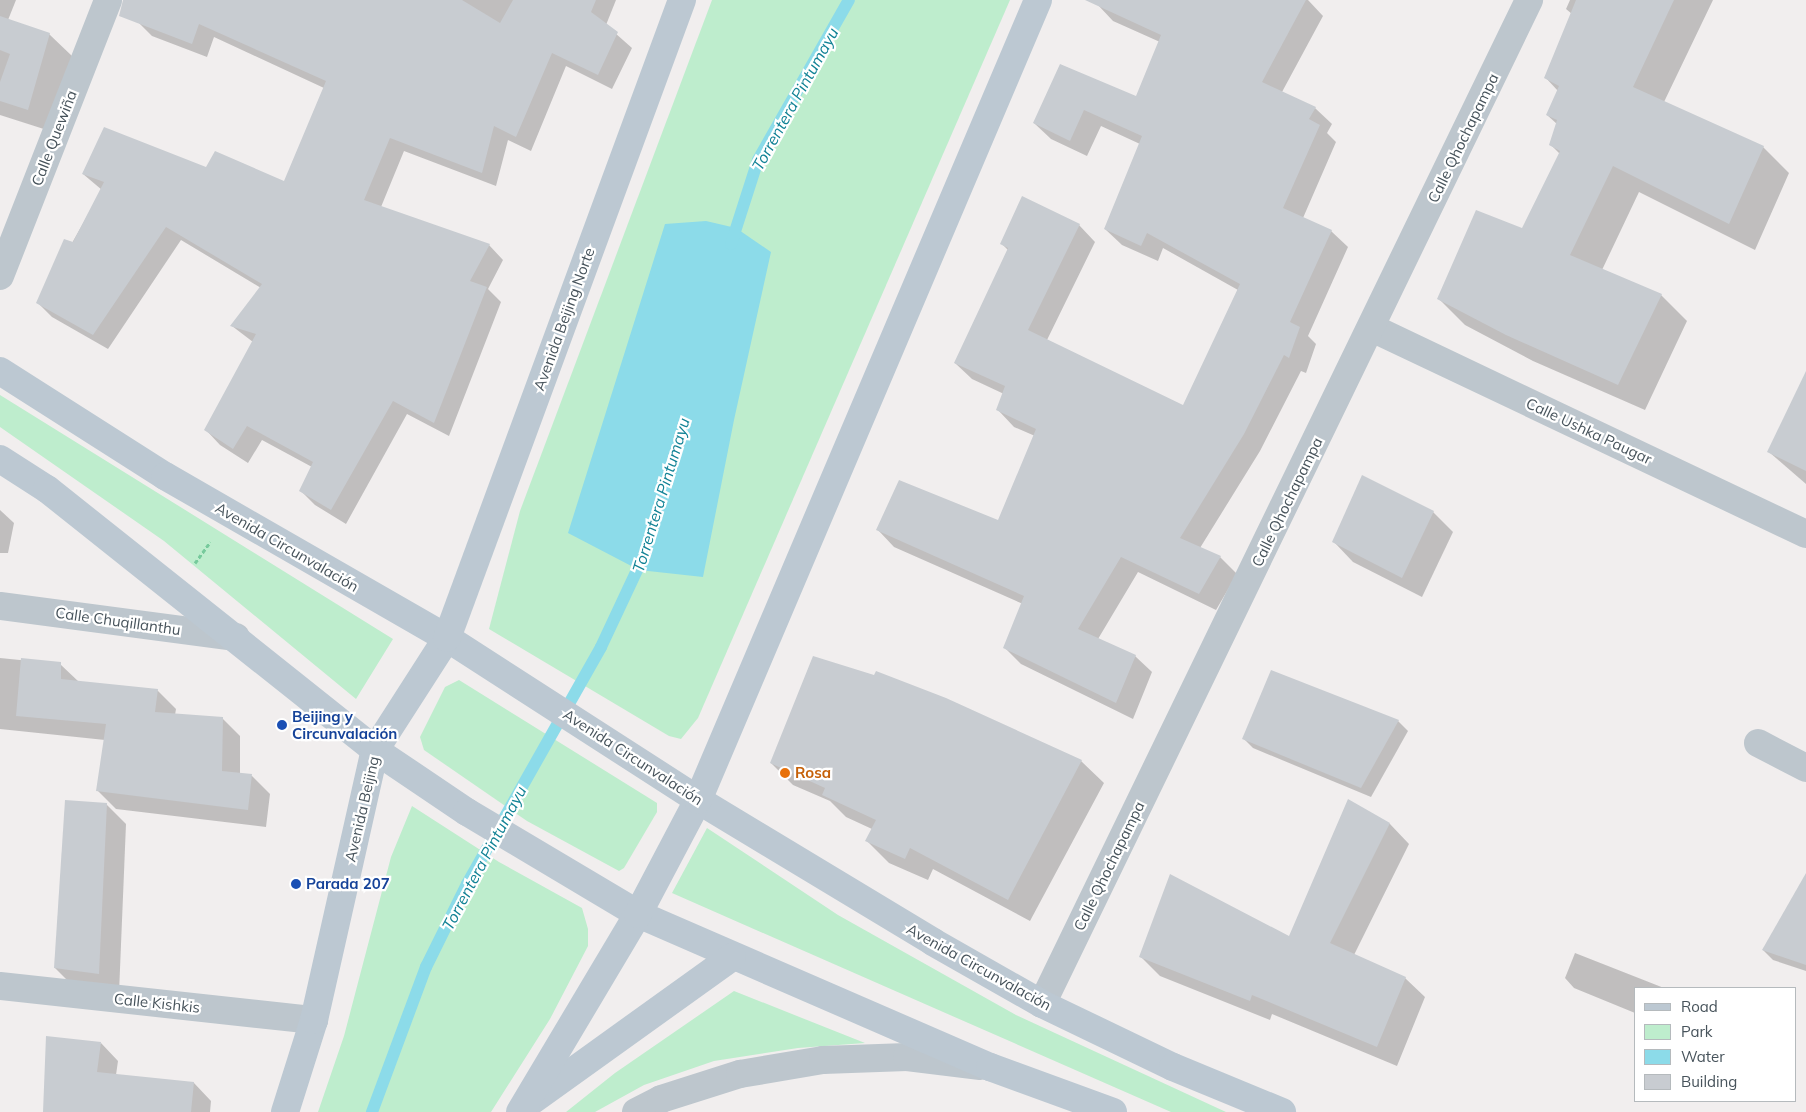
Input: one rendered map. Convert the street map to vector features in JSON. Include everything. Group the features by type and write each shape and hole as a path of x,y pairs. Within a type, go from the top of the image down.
{"main road":[{"name":"Avenida Beijing Norte","path":"446,638 682,0"},
{"path":"522,1109 638,914 698,800 1038,0"},
{"name":"Avenida Circunvalación","path":"0,371 229,514 446,638 584,724 698,800 933,942 1042,1004 1173,1066 1282,1112"},
{"path":"0,459 47,489 236,637 375,750 467,812 638,914 732,957 990,1067 1113,1112"},
{"name":"Avenida Beijing","path":"285,1112 314,1020 375,750 446,638"},
{"path":"522,1109 732,957"}],"street":[{"name":"Calle Quewiña","path":"0,276 108,0"},
{"name":"Calle Qhochapampa","path":"1042,1004 1372,328 1529,0"},
{"name":"Calle Ushka Paugar","path":"1372,328 1806,534"},
{"name":"Calle Chuqillanthu","path":"0,606 236,637"},
{"path":"1758,743 1806,768"},
{"name":"Calle Kishkis","path":"0,986 314,1020"},
{"path":"636,1112 661,1099 740,1074 823,1060 907,1058 990,1067"}],"path":[{"path":"175,590 229,514"}],"green space":[{"path":"712,0 1010,0 698,718 681,739 669,736 489,629 520,511"},
{"path":"0,395 393,639 356,699 164,541 0,427"},
{"path":"459,680 657,803 657,812 624,868 619,871 527,821 424,750 420,737 445,687"},
{"path":"412,806 499,862 582,908 588,929 588,946 550,1019 491,1112 318,1112 344,1036 391,857"},
{"path":"707,828 838,915 1016,1015 1226,1112 1171,1112 672,893"},
{"path":"734,991 865,1043 798,1048 714,1061 644,1085 595,1112 566,1112 615,1073"}],"water":[{"path":"706,221 736,228 771,252 734,420 703,577 639,570 568,533 665,224"}],"building":[{"path":"123,0 462,0 500,23 513,0 596,0 591,12 618,32 598,75 552,53 516,137 494,126 482,173 390,138 364,200 490,244 470,281 487,287 434,423 393,401 331,510 299,491 313,462 247,426 233,449 204,430 256,334 230,326 262,284 166,227 93,335 36,303 64,239 73,242 104,182 82,174 104,127 206,167 215,151 284,181 326,81 199,24 192,44 119,16"},
{"path":"1085,0 1306,0 1262,82 1316,107 1309,119 1320,125 1283,208 1332,230 1290,322 1300,327 1289,358 1284,355 1244,434 1180,538 1221,556 1199,594 1121,557 1078,629 1136,655 1116,703 1003,648 1024,596 876,530 899,480 998,520 1036,429 996,410 1005,386 954,363 1008,248 1000,244 1022,196 1080,224 1028,330 1183,405 1240,284 1147,233 1141,246 1104,229 1142,136 1084,110 1070,141 1033,123 1060,64 1136,96 1161,35"},
{"path":"1576,0 1674,0 1633,87 1764,146 1729,224 1613,166 1570,255 1662,294 1618,385 1506,335 1437,299 1476,210 1522,228 1560,151 1549,145 1557,120 1546,115 1559,86 1544,78"},
{"path":"0,16 50,33 28,110 0,101 0,82 10,54 0,50"},
{"path":"1806,371 1806,471 1767,452"},
{"path":"1362,475 1434,511 1402,578 1332,542"},
{"path":"813,656 874,675 876,671 946,698 1082,760 1008,900 910,848 905,859 865,841 876,820 822,795 825,788 770,763"},
{"path":"21,658 61,662 61,679 158,689 155,712 223,717 222,771 252,774 248,810 96,791 106,724 16,716"},
{"path":"1271,670 1399,720 1361,788 1242,739"},
{"path":"1348,799 1390,823 1330,943 1406,977 1377,1047 1252,995 1250,1001 1139,957 1170,874 1289,936"},
{"path":"65,800 107,803 99,974 54,968"},
{"path":"1806,873 1806,965 1762,950"},
{"path":"46,1036 101,1042 97,1072 194,1082 191,1112 43,1112"}],"waterway":[{"name":"Torrentera Pintumayu","path":"731,244 758,160 849,0"},
{"name":"Torrentera Pintumayu","path":"372,1112 426,967 467,884 601,647 644,555"}],"place":[{"name":"Beijing y Circunvalación","path":"282,725"},
{"name":"Rosa","path":"785,773"},
{"name":"Parada 207","path":"296,884"}]}
